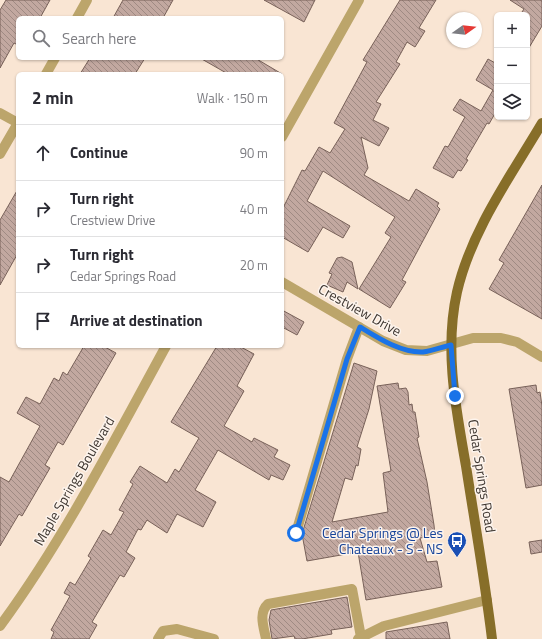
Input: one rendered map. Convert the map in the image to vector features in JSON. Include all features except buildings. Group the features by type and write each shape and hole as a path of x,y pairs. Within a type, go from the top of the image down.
{"main road":[{"name":"Cedar Springs Road","path":"492,639 455,396 451,345 452,323 457,292 475,240 489,212 542,123"}],"street":[{"path":"78,16 87,0"},
{"path":"284,133 359,0"},
{"path":"47,72 54,60"},
{"path":"0,113 16,122"},
{"path":"0,154 16,126"},
{"name":"Crestview Drive","path":"284,283 383,341 406,350 422,352 480,337 501,338 517,342 542,357"},
{"path":"296,533 347,359 360,327"},
{"name":"Maple Springs Boulevard","path":"0,626 24,594 92,480 165,348"},
{"path":"266,639 262,619 264,608 268,604 352,589 359,638 384,626 487,600"},
{"path":"158,639 163,631 177,629 214,639"}],"place":[{"name":"Cedar Springs @ Les Chateaux - S - NS","path":"457,558"}],"route":[{"path":"296,533 347,359 353,341 360,327 383,341 406,350 422,352 451,345 455,396"}]}
